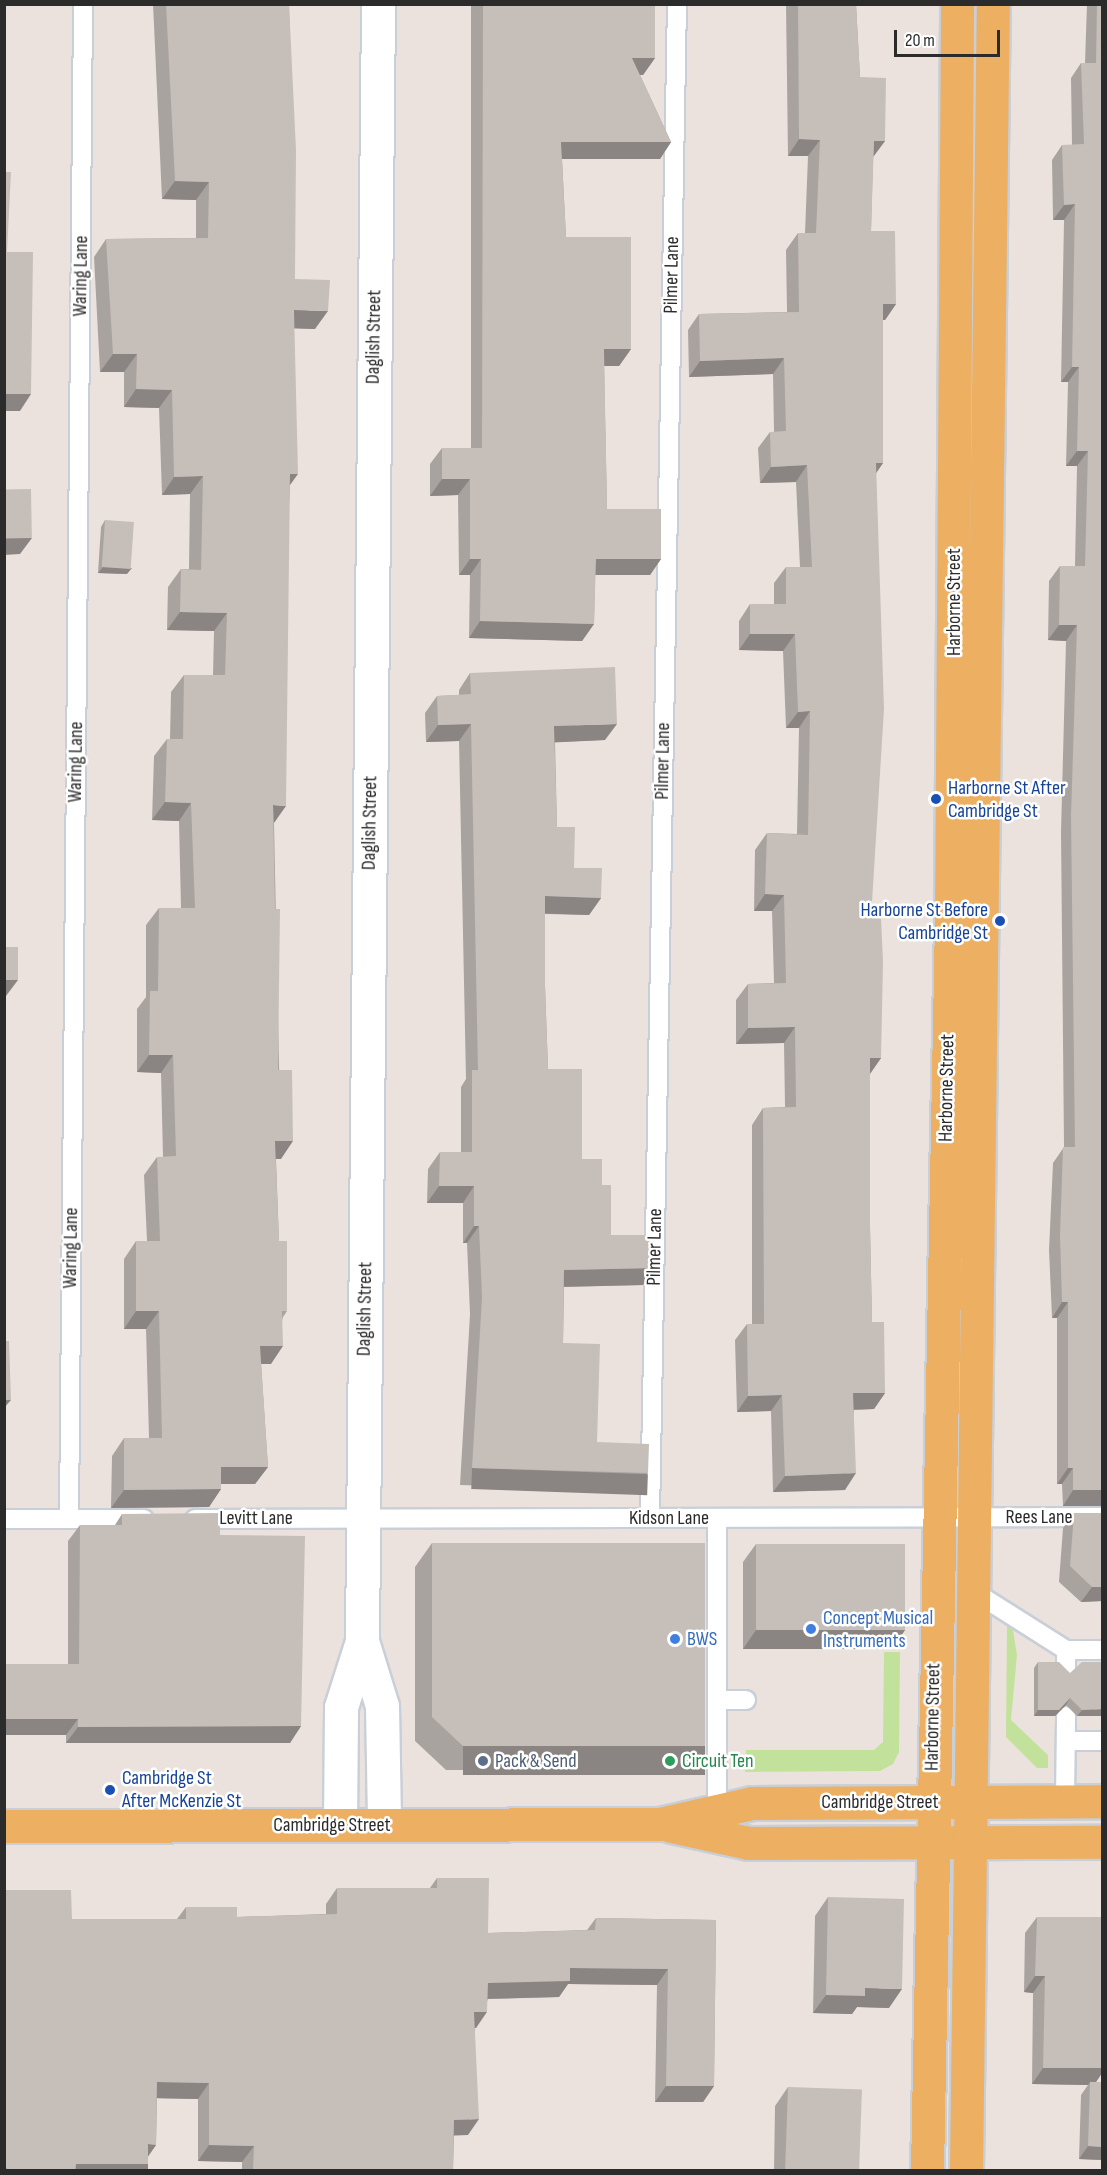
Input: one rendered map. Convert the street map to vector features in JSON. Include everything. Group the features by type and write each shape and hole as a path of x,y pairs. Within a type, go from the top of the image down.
{"main road":[{"name":"Harborne Street","path":"927,2170 931,1802 951,932 957,4"},
{"name":"Harborne Street","path":"966,2170 993,4"},
{"name":"Cambridge Street","path":"659,1824 752,1803 1102,1801"},
{"name":"Cambridge Street","path":"4,1826 659,1824 748,1843 1102,1842"}],"street":[{"name":"Daglish Street","path":"340,1825 341,1707 362,1641 378,4"},
{"name":"Daglish Street","path":"362,1641 382,1706 384,1825"}],"lane":[{"name":"Waring Lane","path":"69,1519 83,4"},
{"name":"Pilmer Lane","path":"650,1518 677,4"},
{"name":"Kidson Lane","path":"363,1518 975,1517"},
{"name":"Rees Lane","path":"975,1517 1102,1517"},
{"name":"Levitt Lane","path":"4,1519 363,1518"},
{"path":"717,1518 717,1811"},
{"path":"973,1591 1066,1659 1102,1650"},
{"path":"717,1700 746,1700"},
{"path":"1065,1801 1066,1716"},
{"path":"1066,1741 1102,1741"}],"green space":[{"path":"1007,1624 1012,1624 1017,1655 1011,1720 1048,1755 1048,1768 1037,1768 1006,1737"},
{"path":"884,1652 900,1652 899,1752 893,1764 880,1771 745,1772 746,1750 874,1750 883,1742"}],"building":[{"path":"166,4 289,4 296,150 295,279 330,280 328,311 294,310 298,474 290,474 286,806 273,805 275,909 280,909 278,1070 292,1070 293,1141 275,1141 279,1241 287,1241 287,1311 282,1311 283,1346 260,1346 268,1467 221,1467 221,1489 124,1490 124,1438 162,1438 159,1311 136,1311 136,1241 160,1241 157,1157 176,1156 173,1055 149,1055 150,991 158,991 159,908 195,908 191,803 165,802 167,739 183,739 184,675 225,675 227,613 180,612 181,569 201,570 203,476 174,477 172,390 136,389 137,354 113,354 106,239 208,238 209,182 175,181"},
{"path":"483,4 655,4 655,58 632,58 671,142 561,142 566,237 631,237 631,349 604,349 607,509 661,509 661,559 596,559 594,624 480,621 481,559 470,559 470,479 442,479 442,448 482,448"},
{"path":"798,4 856,4 860,77 886,78 885,141 874,141 871,231 895,231 896,304 883,304 883,463 876,463 884,709 871,918 881,918 883,962 881,1058 870,1058 872,1322 884,1322 885,1393 853,1393 856,1473 785,1476 782,1395 748,1396 747,1324 764,1324 763,1108 796,1107 795,1027 748,1028 748,984 786,983 784,895 765,894 767,833 808,835 810,711 798,712 795,634 750,634 750,604 786,604 786,567 812,567 807,465 771,467 770,432 786,431 784,358 700,361 699,314 799,312 798,233 816,233 820,140 799,139"},
{"path":"1097,4 1102,4 1102,1490 1073,1490 1073,1468 1068,1468 1068,1302 1062,1302 1060,1235 1063,1147 1075,1147 1071,816 1077,625 1059,625 1060,566 1085,566 1088,451 1077,451 1079,367 1072,367 1075,204 1064,205 1062,145 1084,144 1081,63 1096,63"},
{"path":"4,172 11,172 7,252 33,252 31,394 4,394"},
{"path":"4,489 31,489 32,538 5,538"},
{"path":"105,520 134,522 131,569 102,567"},
{"path":"615,667 617,724 554,726 557,827 575,827 574,868 602,868 601,898 545,896 548,1069 582,1069 582,1159 602,1159 602,1185 611,1185 611,1235 654,1235 654,1268 564,1270 563,1343 600,1344 597,1442 649,1444 648,1473 472,1468 482,1297 479,1226 474,1226 474,1186 439,1186 440,1152 472,1152 472,1070 478,1070 471,724 438,725 437,696 471,694 470,673"},
{"path":"4,947 18,947 18,980 4,980"},
{"path":"4,1341 9,1341 11,1400 4,1400"},
{"path":"220,1513 220,1535 305,1536 301,1726 78,1727 78,1719 4,1719 4,1664 79,1664 80,1525 122,1525 122,1514"},
{"path":"1074,1513 1102,1513 1102,1587 1092,1587 1070,1566"},
{"path":"432,1543 705,1543 705,1746 463,1746 432,1717"},
{"path":"756,1544 905,1544 905,1630 756,1630"},
{"path":"1038,1662 1059,1662 1070,1673 1082,1662 1102,1662 1102,1709 1082,1710 1070,1698 1059,1710 1038,1710"},
{"path":"437,1878 489,1878 488,1933 595,1930 596,1918 716,1920 714,2086 666,2086 668,1969 570,1968 570,1981 488,1983 487,2012 474,2012 479,2119 454,2120 453,2170 253,2170 254,2146 209,2145 209,2083 157,2082 156,2145 148,2144 148,2164 76,2164 75,2170 7,2170 4,2168 4,1890 71,1890 72,1919 186,1919 186,1907 237,1907 237,1917 337,1914 337,1888 437,1888"},
{"path":"828,1897 904,1899 902,1989 865,1988 865,1996 826,1995"},
{"path":"1037,1917 1102,1917 1102,2068 1043,2068 1045,1976 1035,1976"},
{"path":"1090,2082 1102,2082 1102,2147 1088,2146"},
{"path":"788,2087 862,2090 859,2170 785,2170"}],"place":[{"name":"Harborne St After Cambridge St","path":"936,799"},
{"name":"Harborne St Before Cambridge St","path":"1000,921"},
{"name":"Concept Musical Instruments","path":"811,1629"},
{"name":"BWS","path":"675,1639"},
{"name":"Pack & Send","path":"483,1761"},
{"name":"Circuit Ten","path":"670,1761"},
{"name":"Cambridge St After McKenzie St","path":"110,1790"}]}
